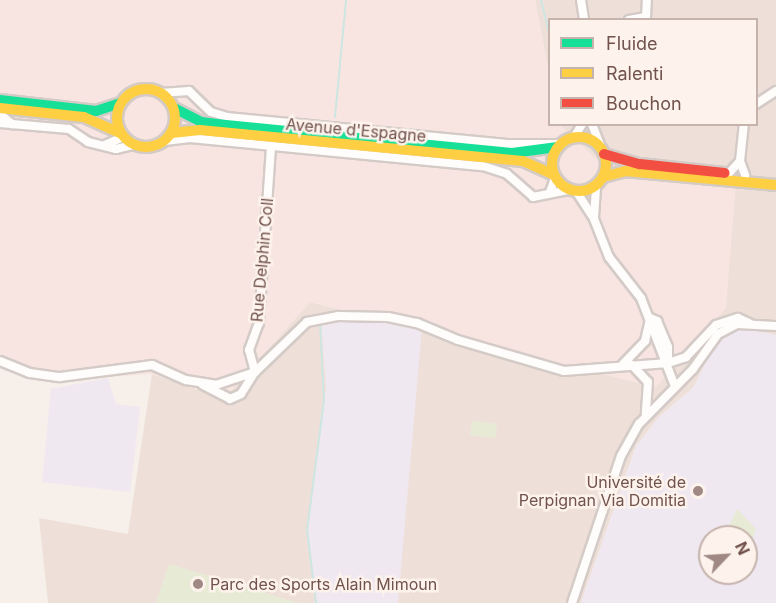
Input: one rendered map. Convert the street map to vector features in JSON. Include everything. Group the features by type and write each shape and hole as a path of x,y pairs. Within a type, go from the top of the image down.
{"main road":[{"path":"0,100 96,111 120,103 138,90 161,93 174,108 168,137 152,147 134,145 122,135 84,117 0,108"},
{"path":"120,103 116,117 122,135"},
{"name":"Avenue d'Espagne","path":"174,108 201,122 226,125 512,153 559,146"},
{"name":"Avenue d'Espagne","path":"168,137 200,130 523,161 555,176"},
{"path":"776,179 640,164 602,151 589,139 574,137 559,146 552,161 555,176 573,190 625,171 776,185"},
{"path":"600,182 602,151"}],"street":[{"path":"581,0 584,18"},
{"path":"640,18 646,17 647,0"},
{"name":"Avenue d'Espagne","path":"161,93 189,91 211,112 227,117 491,143 559,146"},
{"path":"758,103 776,91"},
{"path":"0,114 12,124"},
{"path":"0,123 69,129 100,146 116,149 134,145"},
{"path":"574,137 581,126"},
{"path":"593,126 602,151"},
{"path":"744,126 740,161 745,175"},
{"path":"100,146 122,135"},
{"name":"Avenue d'Espagne","path":"168,137 483,166 498,174 507,174 533,197 550,192 573,190"},
{"name":"Rue Delphin Coll","path":"255,372 249,350 259,323 271,146"},
{"path":"729,173 740,161"},
{"path":"550,192 555,176"},
{"path":"594,219 600,182"},
{"path":"573,190 594,219 609,257 641,298 650,318 645,341 627,364"},
{"path":"0,361 30,373 60,377 152,365 203,385 230,399 241,394 255,372 301,325 313,319 338,316 388,317 417,323 458,340 564,371 627,364 668,363 686,357 716,326 738,318 748,323"},
{"path":"650,318 657,321 668,347 668,363 674,384"},
{"path":"572,603 621,456 646,415 674,384 693,369 718,334 735,324 776,326"},
{"path":"627,364 648,382 646,415"},
{"path":"203,385 227,383 255,372"}],"shaded area":[{"path":"0,0 535,0 548,68 548,126 561,126 617,179 736,183 726,308 656,387 310,302 224,399 152,374 50,381 0,354"},
{"path":"535,0 776,0 776,335 741,328 714,345 694,387 659,417 636,446 581,603 48,603 39,518 128,534 152,374 224,398 310,302 656,387 736,183 617,179 561,126 758,126 758,18 548,18 548,68"},
{"path":"321,321 378,321 422,328 398,603 317,603 308,530 326,387"},
{"name":"Université de Perpignan Via Domitia","path":"741,328 776,335 776,603 581,603 636,446 659,417 694,387 714,345"},
{"path":"108,378 116,404 140,407 130,492 42,482 51,389"}],"green space":[{"path":"472,421 497,424 495,438 470,435"},
{"path":"737,509 752,525 730,525"},
{"name":"Parc des Sports Alain Mimoun","path":"169,564 298,603 156,603"}],"waterway":[{"path":"335,117 346,0"},
{"path":"541,0 548,29"},
{"path":"316,603 307,530 324,401 320,321"}],"traffic: fast":[{"path":"0,100 96,111 120,103"},
{"path":"174,108 201,122 226,125 512,153 558,147"}],"traffic: slow":[{"path":"140,89 152,89 167,97 175,112 175,118 175,124 167,139 152,147 140,147 125,139 117,124 117,112 125,97 140,89"},
{"path":"0,108 84,117 120,133"},
{"path":"172,133 200,130 523,161 554,175"},
{"path":"574,137 584,137 594,141 602,149 606,164 602,179 594,187 584,191 574,191 564,187 556,179 552,169 552,159 556,149 564,141 574,137"},
{"path":"603,177 625,171 776,185"}],"traffic: jam":[{"path":"604,154 640,164 725,173"}],"place":[{"name":"Université de Perpignan Via Domitia","path":"698,491"},
{"name":"Parc des Sports Alain Mimoun","path":"198,584"}]}
